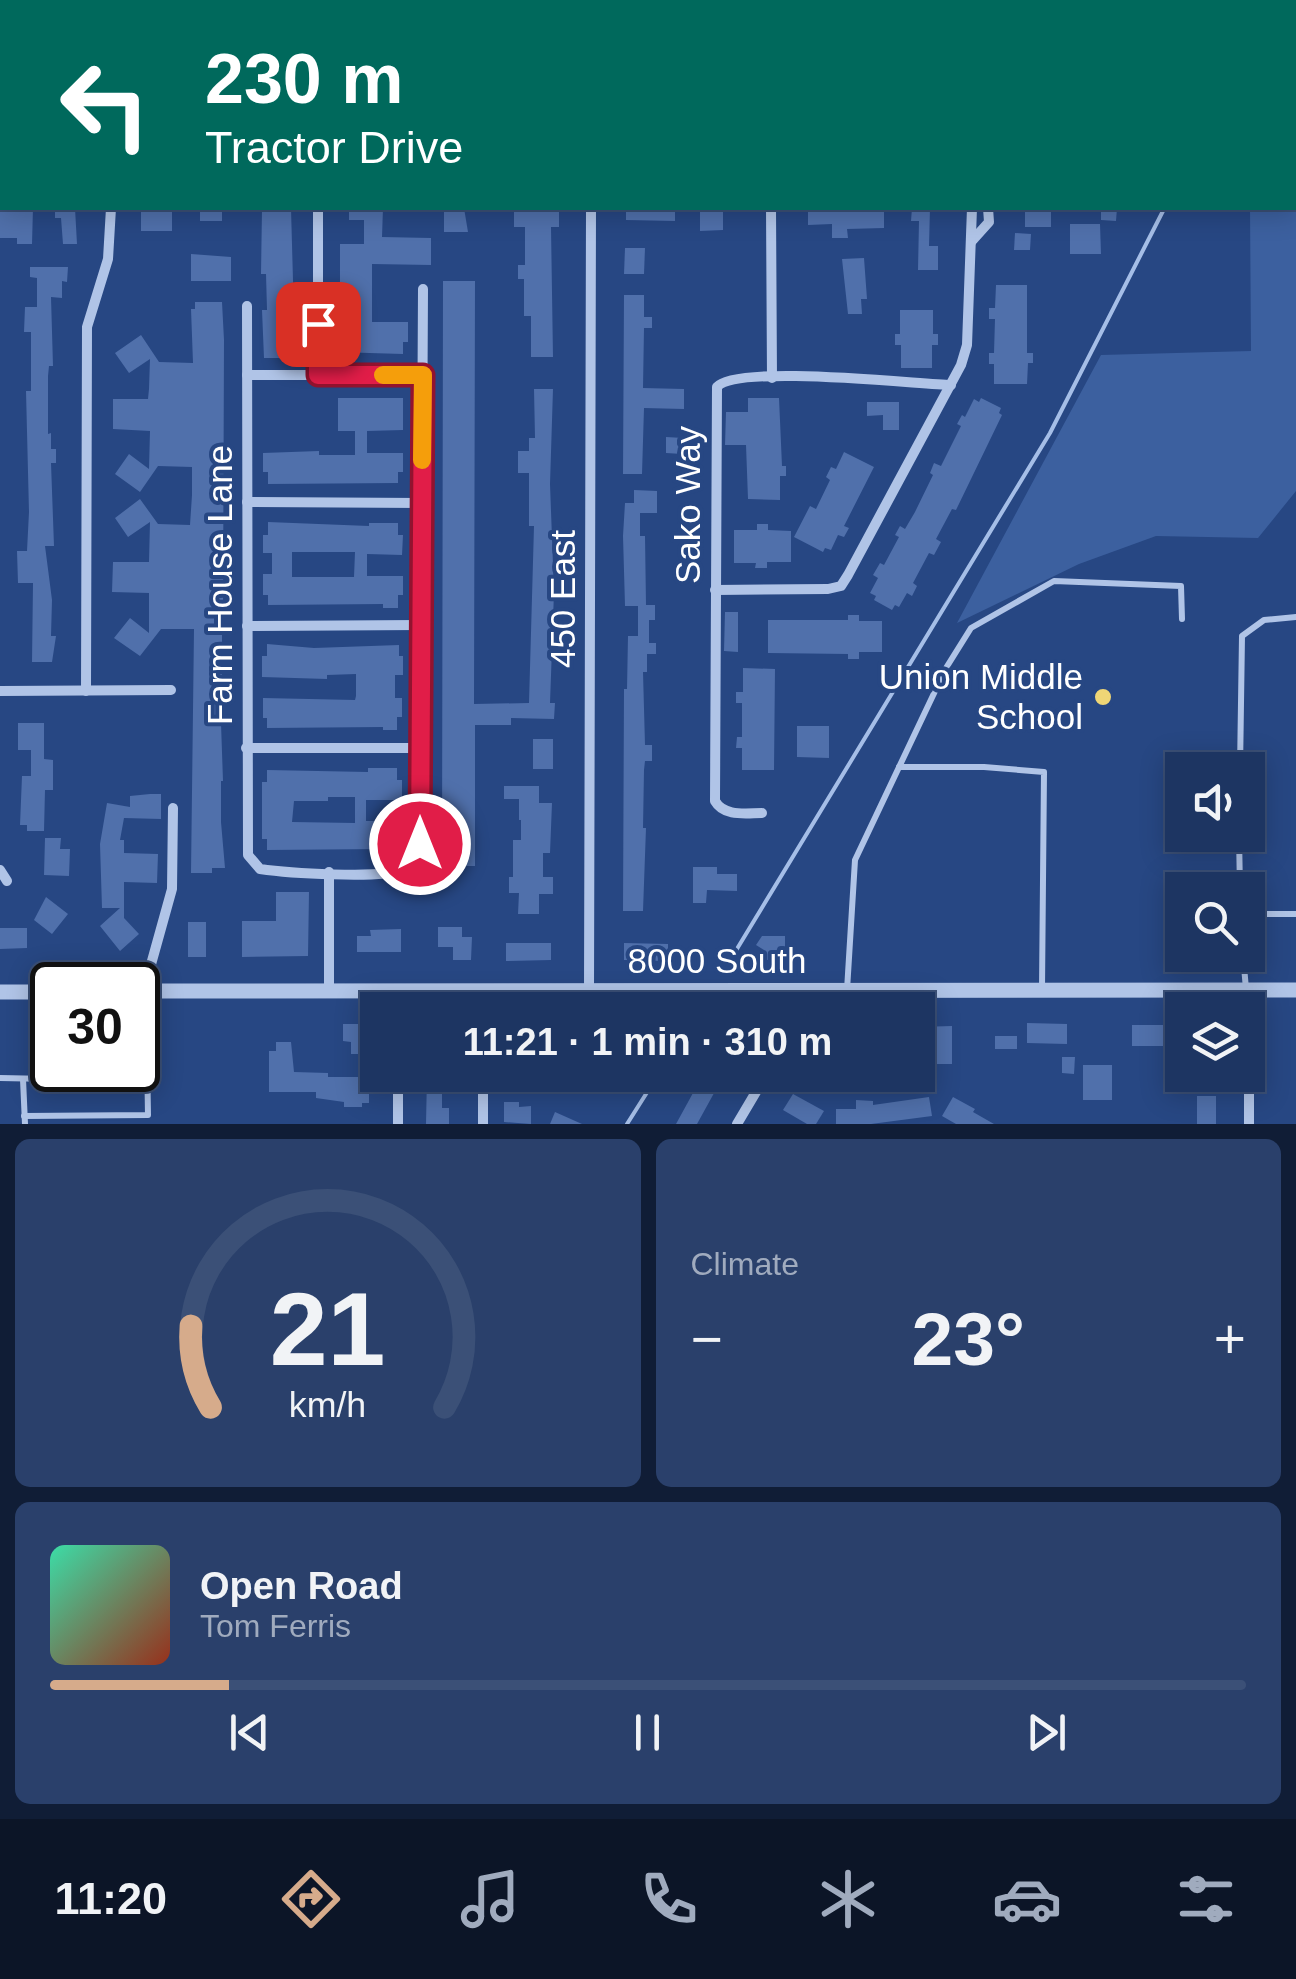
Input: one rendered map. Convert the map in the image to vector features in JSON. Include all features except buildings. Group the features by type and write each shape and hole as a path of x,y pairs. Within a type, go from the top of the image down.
{"street":[{"path":"86,690 87,340 91,308 108,259 111,210"},
{"path":"318,210 318,375"},
{"name":"450 East","path":"590,992 591,210"},
{"path":"771,210 772,378 882,378 952,385"},
{"path":"715,590 840,586 952,385 967,344 972,210"},
{"path":"970,242 989,222 988,210"},
{"path":"329,993 329,872 398,871 412,863 420,844 423,290"},
{"name":"Farm House Lane","path":"247,306 246,846 260,870 329,872"},
{"path":"248,374 423,375"},
{"name":"Sako Way","path":"762,814 727,812 715,801 717,386 727,378 772,378"},
{"path":"248,502 422,503"},
{"path":"247,626 421,626"},
{"path":"0,691 171,690"},
{"path":"246,748 421,748"},
{"path":"152,962 172,889 172,808"},
{"path":"0,870 7,881"},
{"path":"1246,989 1249,1124"},
{"name":"8000 South","path":"590,992 1296,990"},
{"name":"8000 South","path":"160,991 360,993"},
{"path":"0,992 30,992"},
{"path":"398,1092 398,1124"},
{"path":"483,1092 483,1124"},
{"path":"742,1122 757,1092"}],"lane":[{"path":"847,991 855,860 946,668 971,628 1054,582 1181,586 1182,620"},
{"path":"1240,752 1242,636 1264,620 1296,618"},
{"path":"899,768 984,767 1044,772 1042,989"},
{"path":"1265,914 1296,914"},
{"path":"1244,972 1246,989"},
{"path":"0,1078 30,1080"},
{"path":"23,1079 24,1120 148,1120 148,1092"}],"shaded area":[{"path":"1250,210 1296,210 1296,491 1258,538 1156,536 1079,564 957,623 1101,355 1251,351"}],"waterway":[{"path":"729,962 1050,433 1163,210"},
{"path":"627,1124 647,1092"}],"slow traffic":[{"path":"383,375 423,375 422,460"}],"place":[{"name":"Union Middle School","path":"1103,697"}],"route":[{"path":"318,324 318,375 423,375 420,844"}]}
